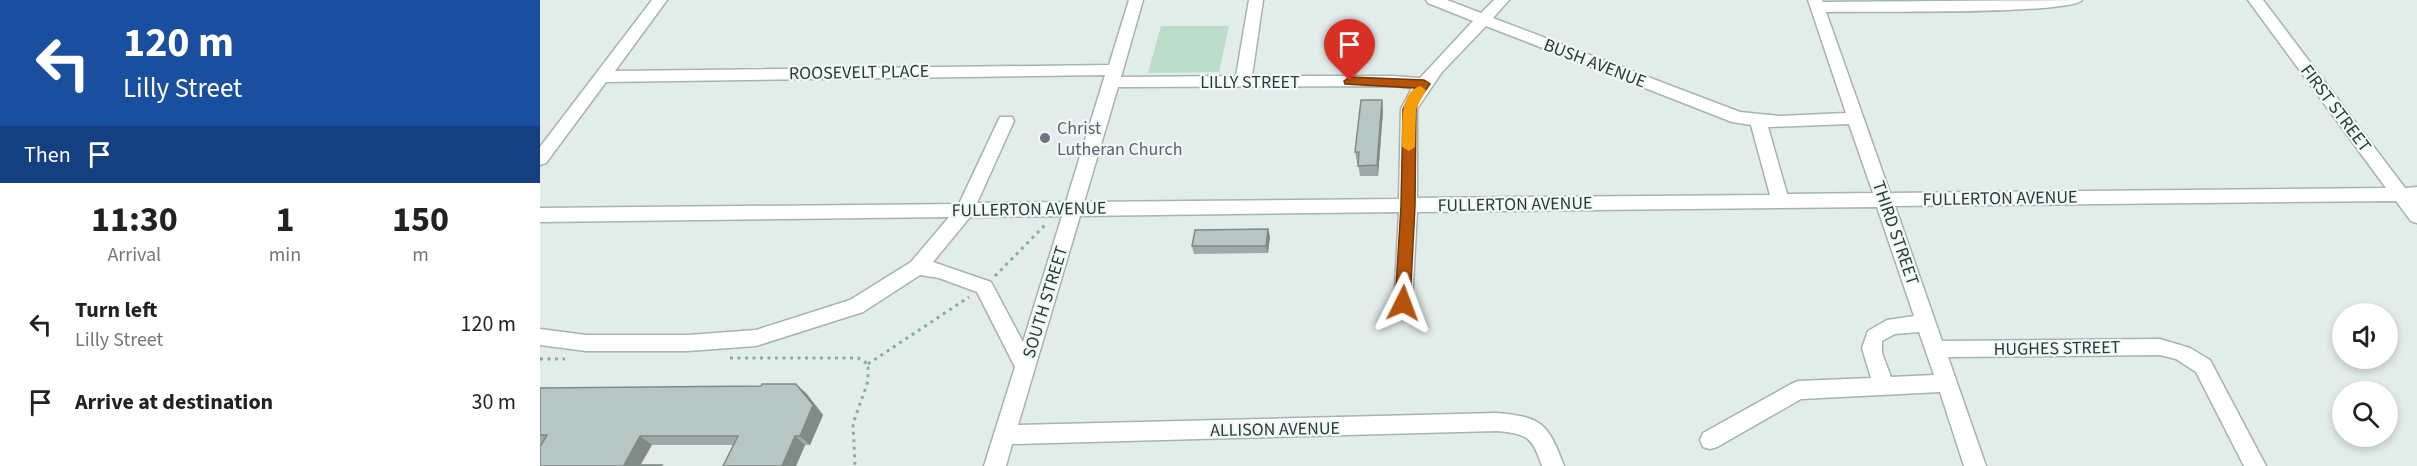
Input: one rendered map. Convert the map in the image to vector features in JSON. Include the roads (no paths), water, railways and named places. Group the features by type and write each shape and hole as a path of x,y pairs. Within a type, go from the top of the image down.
{"street":[{"path":"540,159 660,0"},
{"name":"SOUTH STREET","path":"995,466 1136,0"},
{"path":"1243,82 1256,0"},
{"name":"BUSH AVENUE","path":"1433,0 1738,118 1758,121 1856,118"},
{"path":"1403,303 1408,206 1409,109 1412,100 1424,84 1502,0"},
{"path":"1817,3 2030,5 2075,0"},
{"name":"FIRST STREET","path":"2255,0 2409,194 2417,216"},
{"name":"THIRD STREET","path":"1817,3 1975,466"},
{"name":"ROOSEVELT PLACE","path":"602,77 1113,76"},
{"name":"LILLY STREET","path":"1113,76 1243,82 1392,81 1424,84"},
{"path":"1758,121 1780,201"},
{"path":"540,337 586,343 688,343 756,338 856,306 918,267 965,210 1006,122"},
{"name":"FULLERTON AVENUE","path":"540,215 2409,194"},
{"path":"918,267 940,271 984,287 1025,366"},
{"path":"1884,385 1872,351 1872,341 1876,334 1898,325 1927,324"},
{"name":"HUGHES STREET","path":"1936,350 2160,347 2178,351 2203,366 2255,466"},
{"path":"1710,440 1798,390 1947,383"},
{"name":"ALLISON AVENUE","path":"1004,435 1497,422 1522,424 1535,429 1542,437 1553,466"}],"place":[{"name":"Christ Lutheran Church","path":"1045,138"}]}
